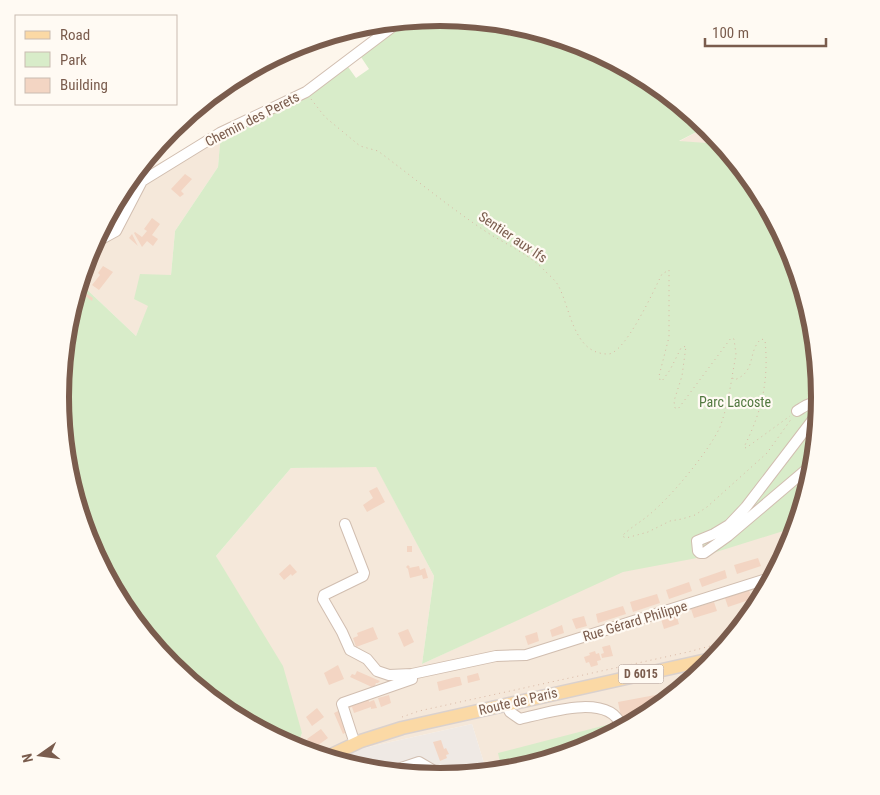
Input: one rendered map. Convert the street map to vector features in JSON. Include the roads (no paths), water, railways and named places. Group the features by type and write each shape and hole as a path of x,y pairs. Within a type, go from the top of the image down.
{"main road":[{"name":"Route de Paris","path":"335,753 355,744 402,728 702,661"}],"street":[{"name":"Chemin des Perets","path":"105,237 116,231 142,181 220,132 306,92 389,30"},
{"path":"797,411 811,403"},
{"path":"804,472 728,536 704,553 698,551 697,541 729,525 746,507 810,424"},
{"path":"345,524 364,573 363,576 324,595 322,599 342,632 350,650 367,659 377,671 389,675 412,674 412,679 342,704 355,744"},
{"name":"Rue Gérard Philippe","path":"412,674 496,656 526,655 764,580"},
{"path":"506,704 510,712 520,719 569,708 597,708 614,714 619,723"},
{"path":"404,767 419,762 430,769"}],"park label":[{"name":"Parc Lacoste","path":"735,402"}]}
